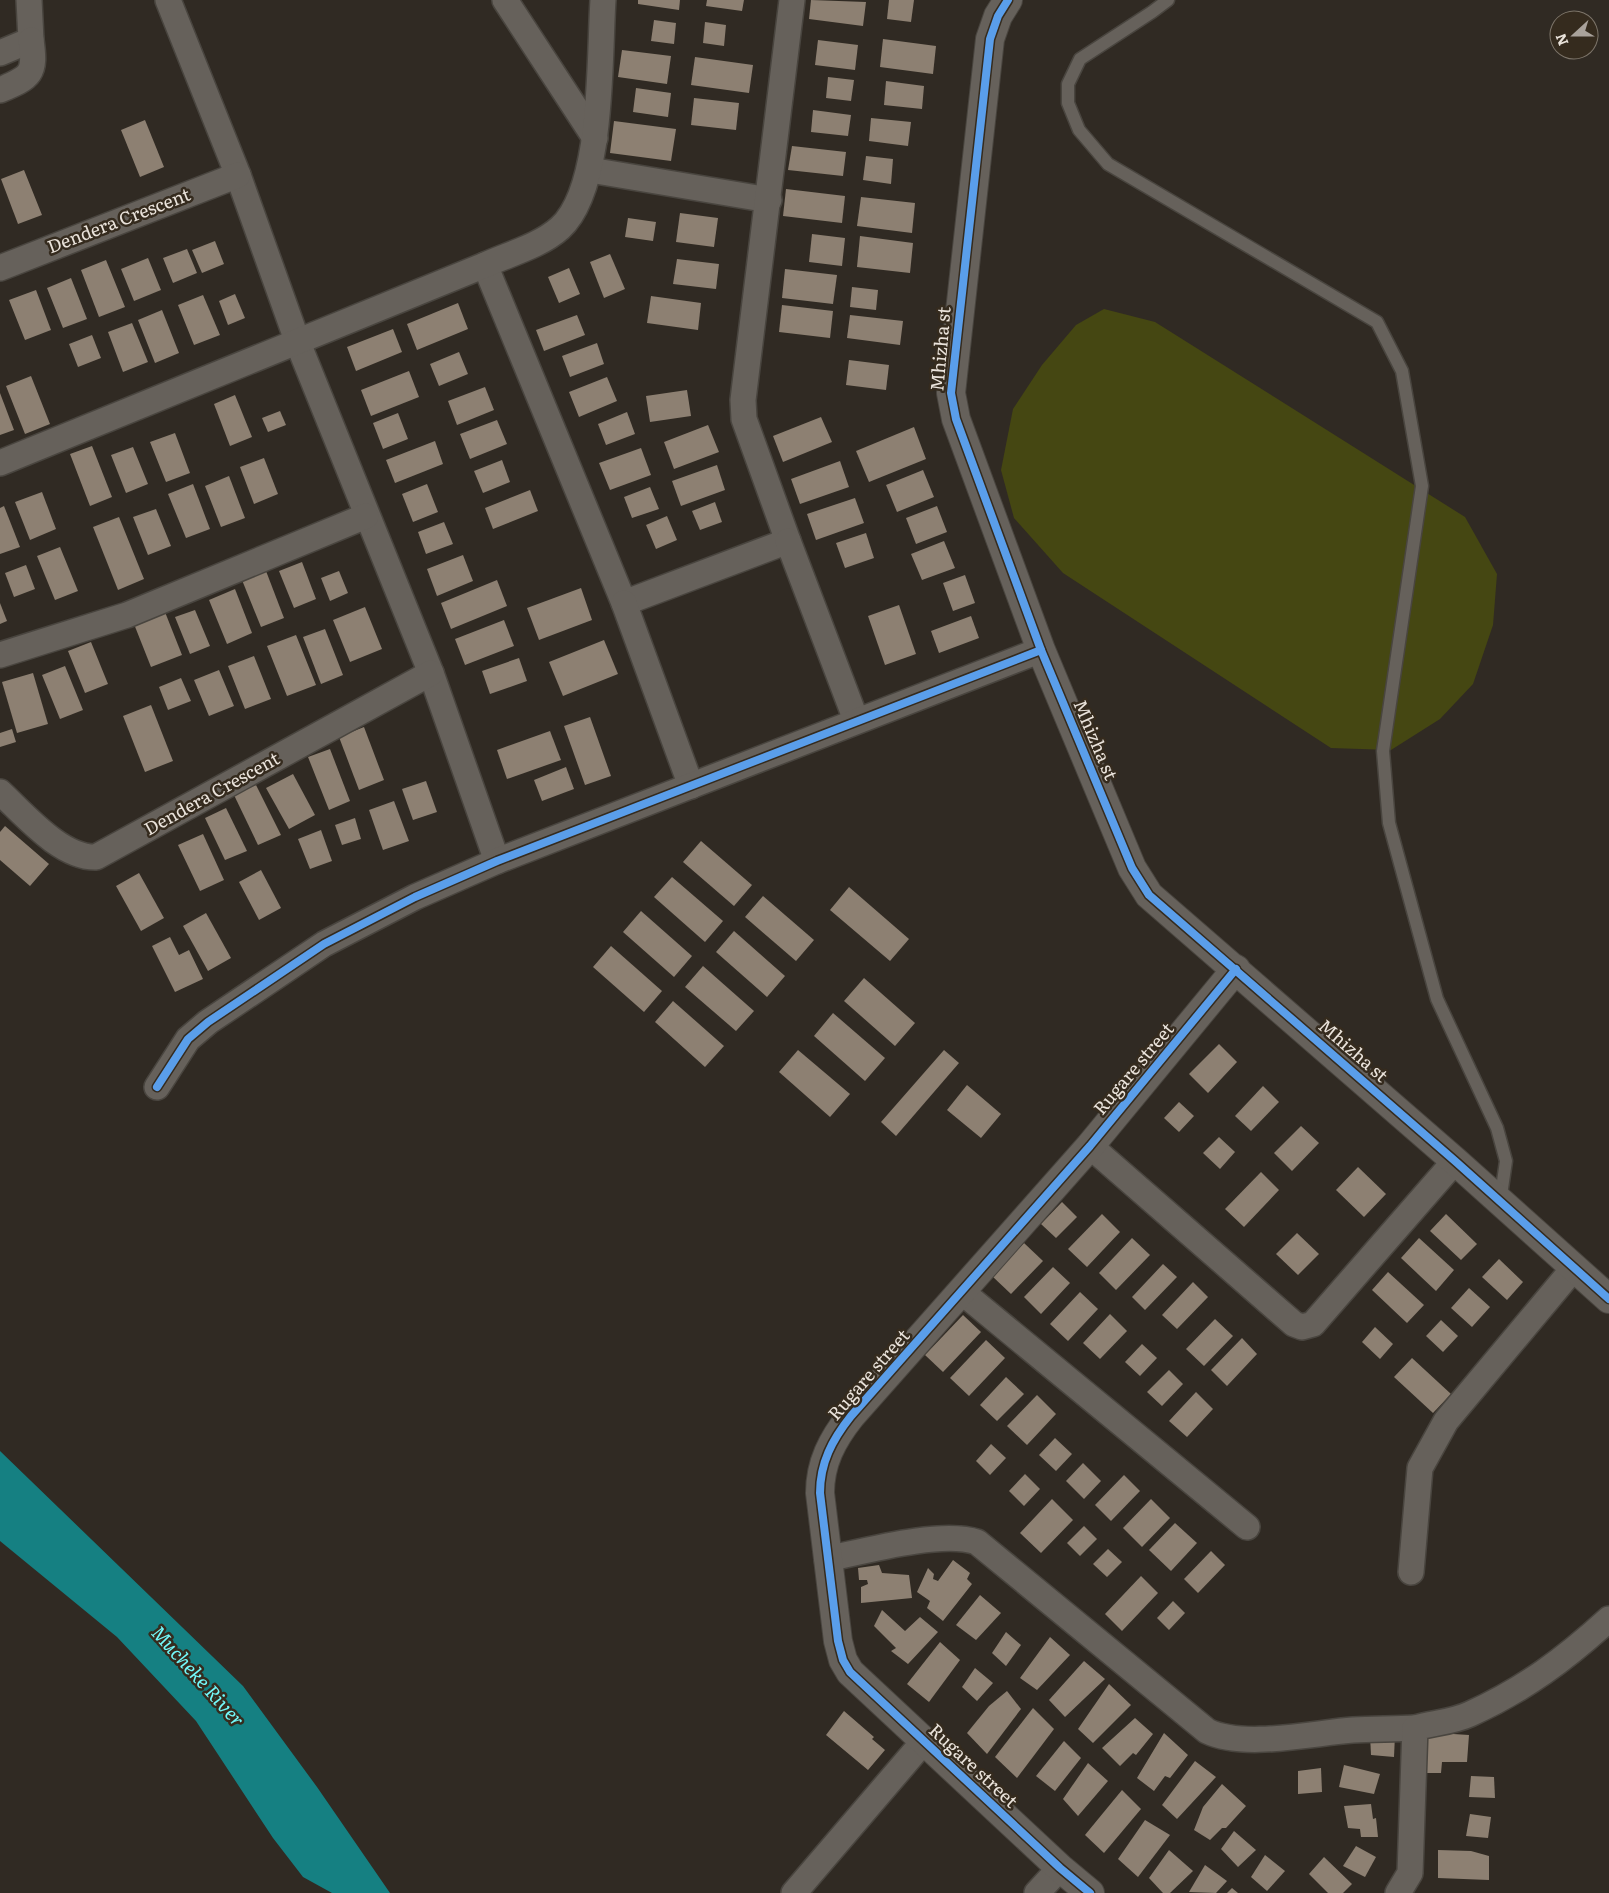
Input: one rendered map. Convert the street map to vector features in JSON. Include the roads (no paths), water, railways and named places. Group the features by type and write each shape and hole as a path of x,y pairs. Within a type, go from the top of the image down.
{"street":[{"path":"0,90 21,81 34,66 29,0"},
{"path":"168,0 238,175 298,343 366,516 431,673 498,861"},
{"path":"505,0 594,138"},
{"path":"0,462 298,343 547,238 560,227 576,208 590,170 594,138 602,0"},
{"path":"792,0 743,400 744,419 856,720"},
{"name":"Mhizha st","path":"1008,0 998,16 990,40 951,393 956,418 1041,650 1132,868 1149,894 1455,1160 1609,1299"},
{"path":"0,53 31,40"},
{"path":"590,170 769,200"},
{"name":"Dendera Crescent","path":"0,268 238,175"},
{"path":"485,265 624,603 691,786"},
{"path":"0,655 127,615 366,516"},
{"path":"624,603 788,541"},
{"path":"157,1087 188,1039 208,1022 324,944 415,898 498,861 856,720 1041,650"},
{"name":"Dendera Crescent","path":"0,792 62,846 83,858 96,857 431,673"},
{"name":"Rugare street","path":"1090,1893 1060,1868 850,1672 843,1660 838,1641 827,1559 820,1476 833,1439 851,1416 1090,1146 1236,970"},
{"path":"1090,1146 1294,1324 1302,1327 1313,1324 1455,1160"},
{"path":"1411,1572 1420,1468 1446,1421 1573,1268"},
{"path":"962,1292 1247,1527"},
{"path":"827,1559 882,1547 946,1538 958,1538 977,1542 1207,1731 1221,1737 1239,1739 1280,1738 1354,1730 1415,1728 1470,1715 1527,1685 1564,1659 1609,1619"},
{"path":"1398,1893 1410,1873 1415,1728"},
{"path":"794,1893 924,1741"},
{"path":"1037,1893 1060,1868"}],"lane":[{"path":"1168,0 1080,59 1068,84 1068,103 1079,130 1108,164 1377,322 1402,371 1422,486 1383,751 1389,824 1437,999 1497,1128 1506,1161 1500,1202"}],"water":[{"name":"Mucheke River","path":"0,1451 243,1686 317,1787 390,1893 332,1893 303,1877 273,1838 196,1721 117,1637 0,1541"}]}
